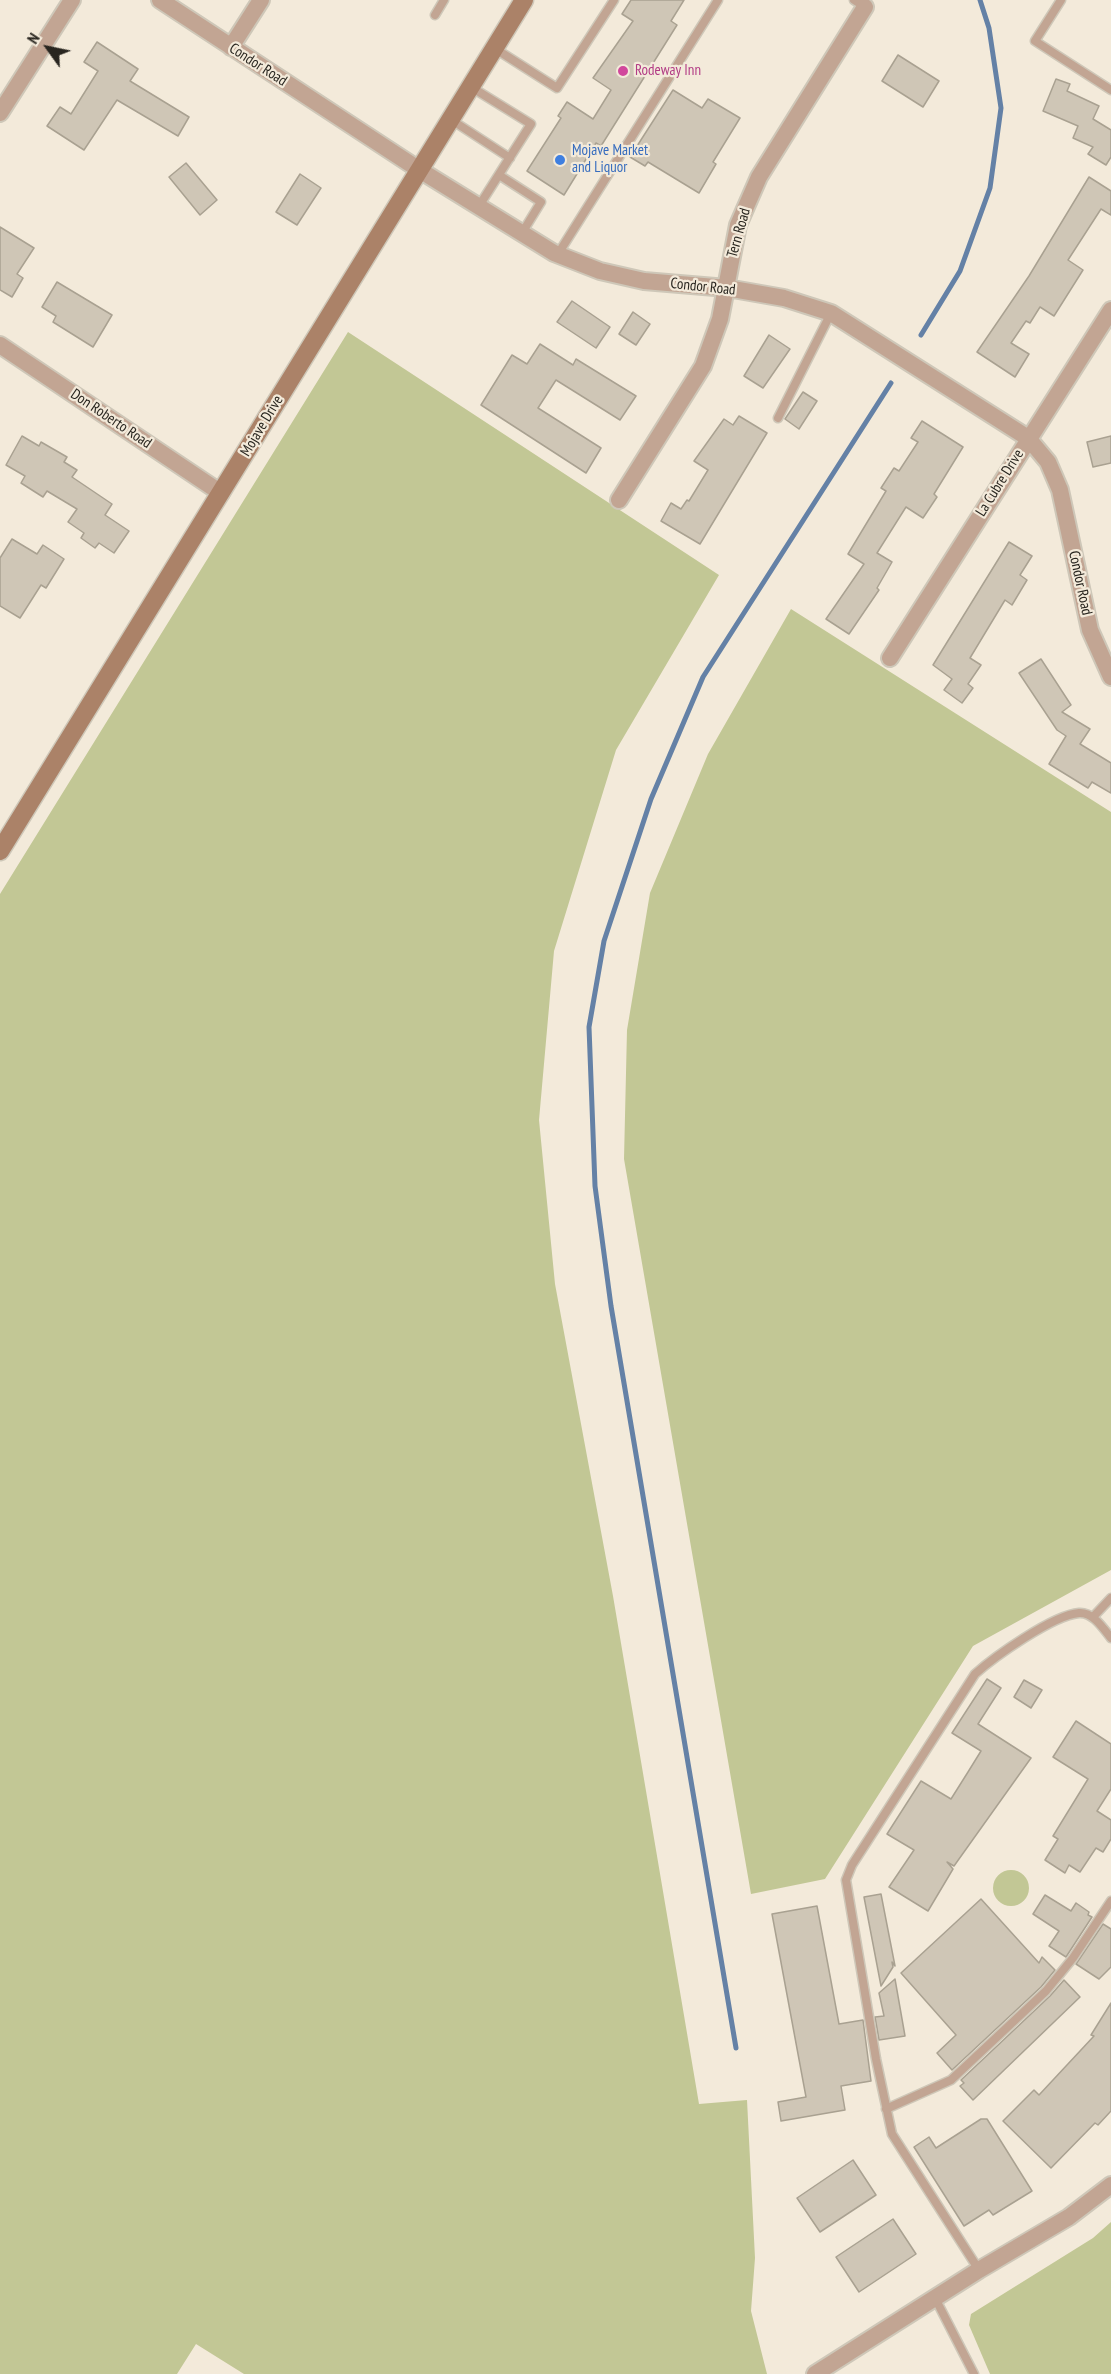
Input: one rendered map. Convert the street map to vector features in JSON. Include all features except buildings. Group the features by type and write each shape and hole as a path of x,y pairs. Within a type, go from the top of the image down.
{"main road":[{"name":"Mojave Drive","path":"0,851 524,0"}],"street":[{"path":"0,113 72,0"},
{"name":"Condor Road","path":"160,0 418,169 558,254 600,271 644,281 727,288 784,298 831,313 1028,438 1048,462 1060,490 1090,630 1111,677"},
{"path":"231,47 261,0"},
{"name":"Tern Road","path":"619,500 703,366 720,319 738,225 759,177 860,4"},
{"name":"La Cubre Drive","path":"890,658 1111,310"},
{"name":"Don Roberto Road","path":"0,345 222,493"},
{"path":"815,2374 979,2270 1069,2217 1111,2185"}],"lane":[{"path":"435,15 444,0"},
{"path":"494,48 557,88 614,0"},
{"path":"558,254 718,0"},
{"path":"1061,0 1035,41 1111,90"},
{"path":"470,86 531,124 479,206"},
{"path":"449,119 510,158"},
{"path":"499,175 541,202 522,233"},
{"path":"778,418 831,313"},
{"path":"1093,1617 1111,1598"},
{"path":"979,2270 892,2134 885,2109 846,1880 852,1865 975,1674 993,1657 1059,1619 1080,1613 1093,1617 1111,1638"},
{"path":"885,2109 951,2080 1046,1991 1074,1958 1111,1901"},
{"path":"935,2298 974,2374"}],"green space":[{"path":"348,332 719,575 616,750 554,951 539,1120 555,1284 613,1596 699,2104 747,2100 755,2258 751,2311 767,2374 244,2374 196,2344 177,2374 0,2374 0,894"},
{"path":"791,609 1111,812 1111,1570 973,1646 825,1879 751,1894 624,1159 627,1030 650,893 708,754"},
{"path":"1011,1870 1024,1875 1029,1888 1024,1901 1011,1906 998,1901 993,1888 998,1875"},
{"path":"1111,2222 1111,2374 990,2374 969,2325 971,2314 1093,2238"}],"waterway":[{"path":"921,335 960,271 990,188 1001,108 989,28 980,0"},
{"path":"736,2048 611,1306 595,1186 589,1027 604,941 651,799 703,677 891,383"}],"place":[{"name":"Rodeway Inn","path":"623,71"},
{"name":"Mojave Market and Liquor","path":"560,160"}]}
